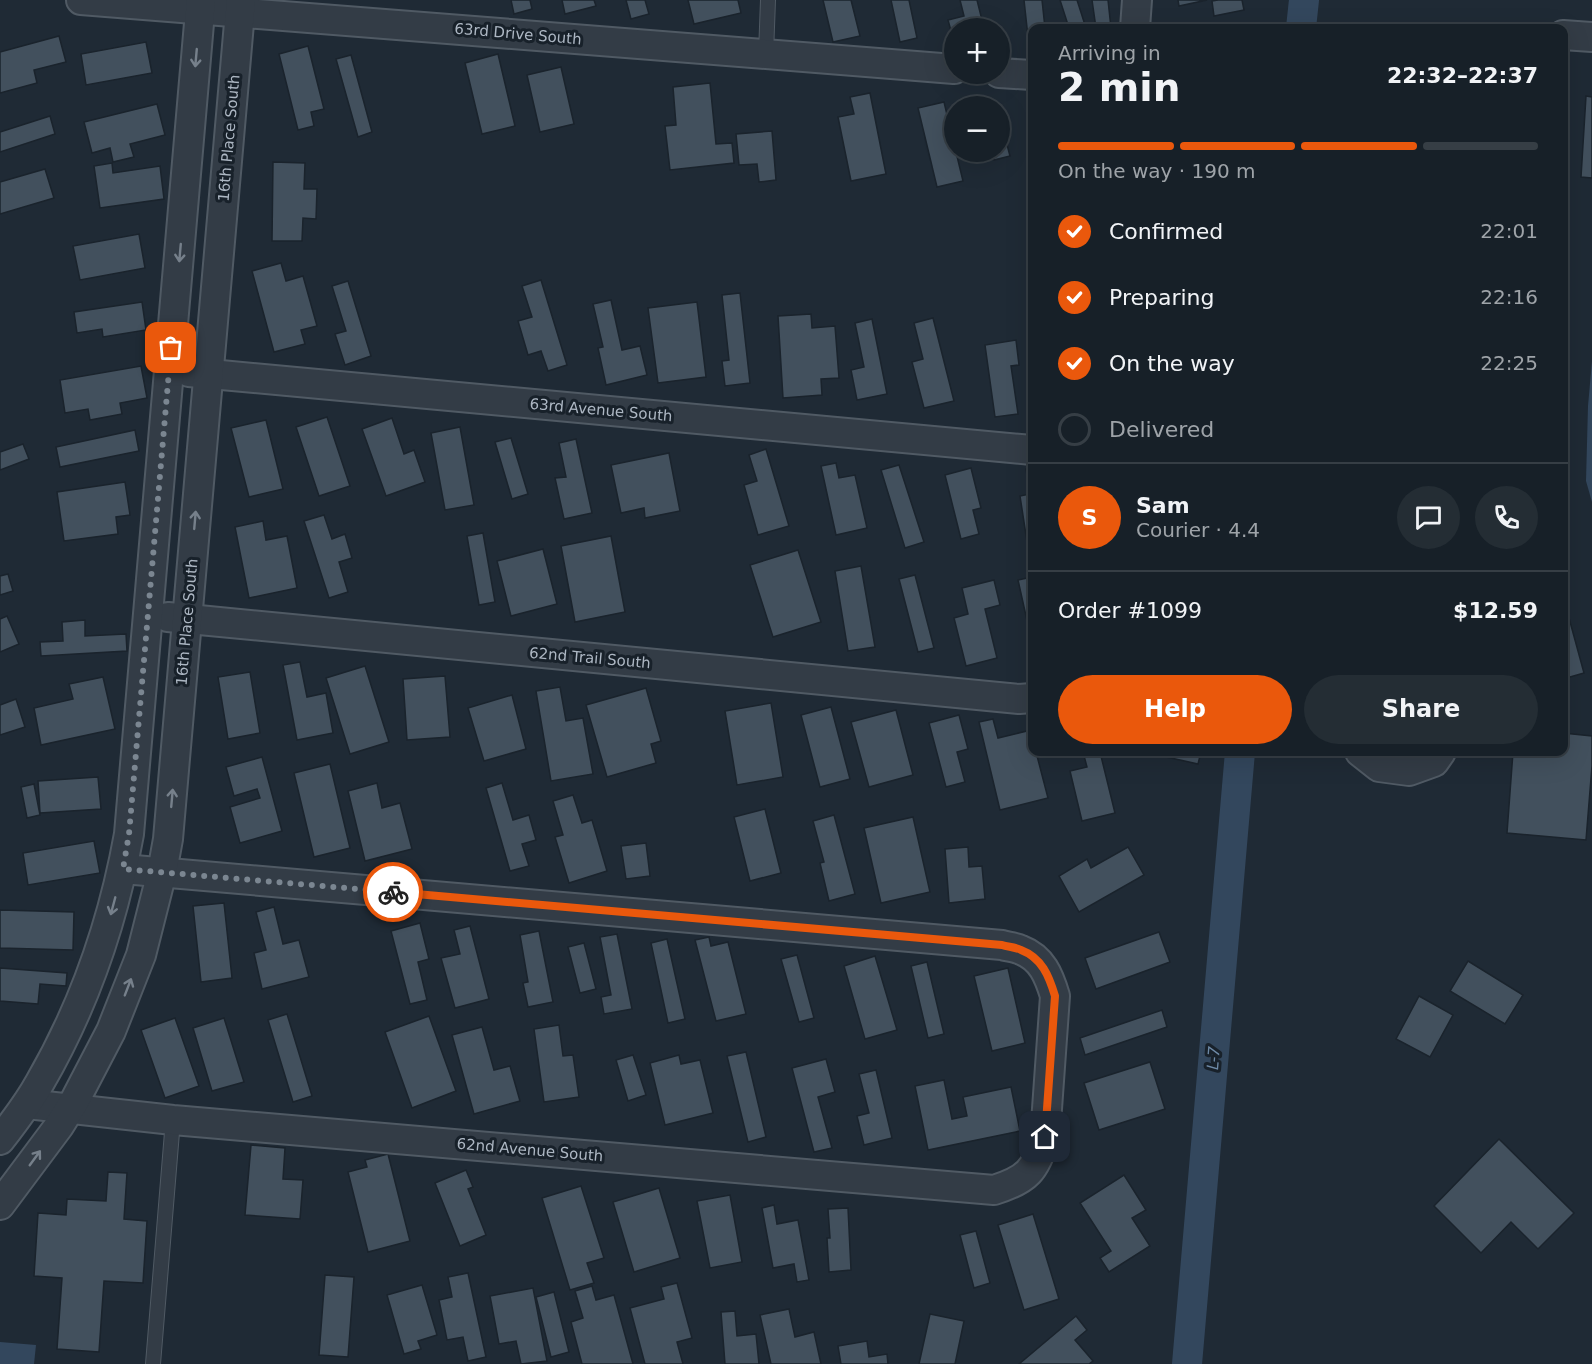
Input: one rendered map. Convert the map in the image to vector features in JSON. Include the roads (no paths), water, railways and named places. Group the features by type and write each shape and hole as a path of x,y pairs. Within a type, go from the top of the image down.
{"street":[{"name":"63rd Drive South","path":"81,0 240,6 944,68"},
{"path":"1135,24 1137,0"},
{"path":"0,1140 40,1083 75,1015 103,943 123,869 129,834 201,4"},
{"name":"16th Place South","path":"0,1205 59,1126 111,1031 141,955 162,872 168,839 240,6"},
{"path":"1568,35 1592,37"},
{"path":"1010,74 1028,75"},
{"name":"63rd Avenue South","path":"169,371 1028,450"},
{"name":"62nd Trail South","path":"148,615 1028,698"},
{"path":"1365,756 1379,767 1409,771 1434,762 1438,756"},
{"path":"123,869 162,872"},
{"name":"62nd Avenue South","path":"27,1104 173,1120 994,1190 1012,1184 1028,1173 1040,1156 1045,1137 1055,996 1050,977 1038,961 1022,950 1002,945 162,872"}],"lane":[{"path":"766,54 768,0"},
{"path":"153,1364 173,1120"}],"water":[{"path":"1592,361 1592,502 1586,481"},
{"path":"0,1342 36,1345 34,1364 0,1364"}],"waterway":[{"name":"L-7","path":"1301,24 1304,0"},
{"name":"L-7","path":"1187,1364 1240,756"}]}
